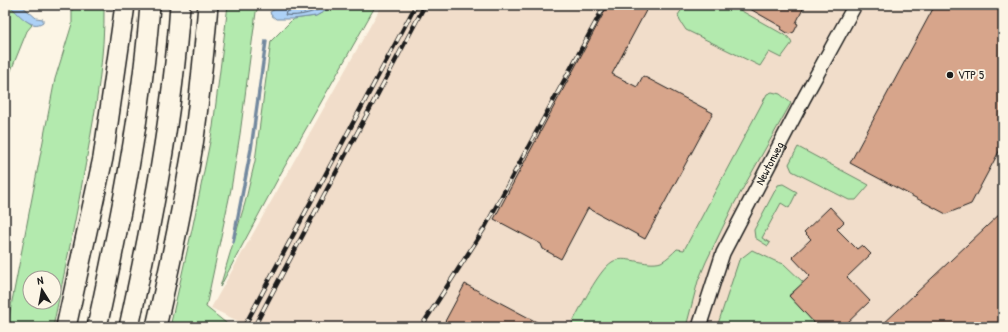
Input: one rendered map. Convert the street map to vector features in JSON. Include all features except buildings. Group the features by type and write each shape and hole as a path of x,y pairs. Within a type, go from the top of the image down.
{"highway":[{"path":"118,5 118,58"},
{"path":"66,327 103,158 126,5"},
{"path":"97,327 123,199 139,107 148,37 150,5"},
{"path":"129,327 146,250 163,153 178,35 180,5"},
{"path":"156,327 176,240 193,144 201,85 208,5"}],"street":[{"name":"Newtonweg","path":"699,327 723,253 804,98 855,5"}],"shaded area":[{"path":"382,5 1003,5 1003,327 244,327 244,324 211,308"}],"green space":[{"path":"5,5 9,5 32,25 27,31 10,73 5,74"},
{"path":"72,5 104,5 103,43 97,100 62,284 62,270 22,270 22,310 57,310 53,327 7,327 55,79 72,24"},
{"path":"228,5 260,5 256,12 240,134 231,189 206,307 231,327 170,327 213,127"},
{"path":"336,5 376,5 281,173 220,287 245,203 255,161 271,41 293,19 316,16"},
{"path":"685,5 731,5 788,37 792,43 781,58 769,52 760,66 686,30 678,15"},
{"path":"772,92 780,94 791,103 733,206 706,262 698,281 686,327 572,327 572,323 590,290 601,273 612,262 623,259 649,263 661,262 677,249 684,250 767,94"},
{"path":"798,147 869,185 856,200 849,200 792,171 789,164"},
{"path":"783,184 797,192 789,208 781,203 762,238 770,243 768,246 755,238 754,230 778,185"},
{"path":"752,250 784,264 804,283 789,295 818,327 717,327 739,260"}],"water":[{"path":"9,5 21,5 36,18 43,19 43,22 38,24 29,23"},
{"path":"304,5 336,5 316,16 293,19 276,19 270,12 277,8"}],"waterway":[{"path":"233,242 251,149 266,41"}],"railway":[{"path":"244,327 416,5"},
{"path":"254,327 425,5"},
{"path":"421,327 484,229 605,5"}],"place":[{"name":"VTP 5","path":"950,75"}]}
